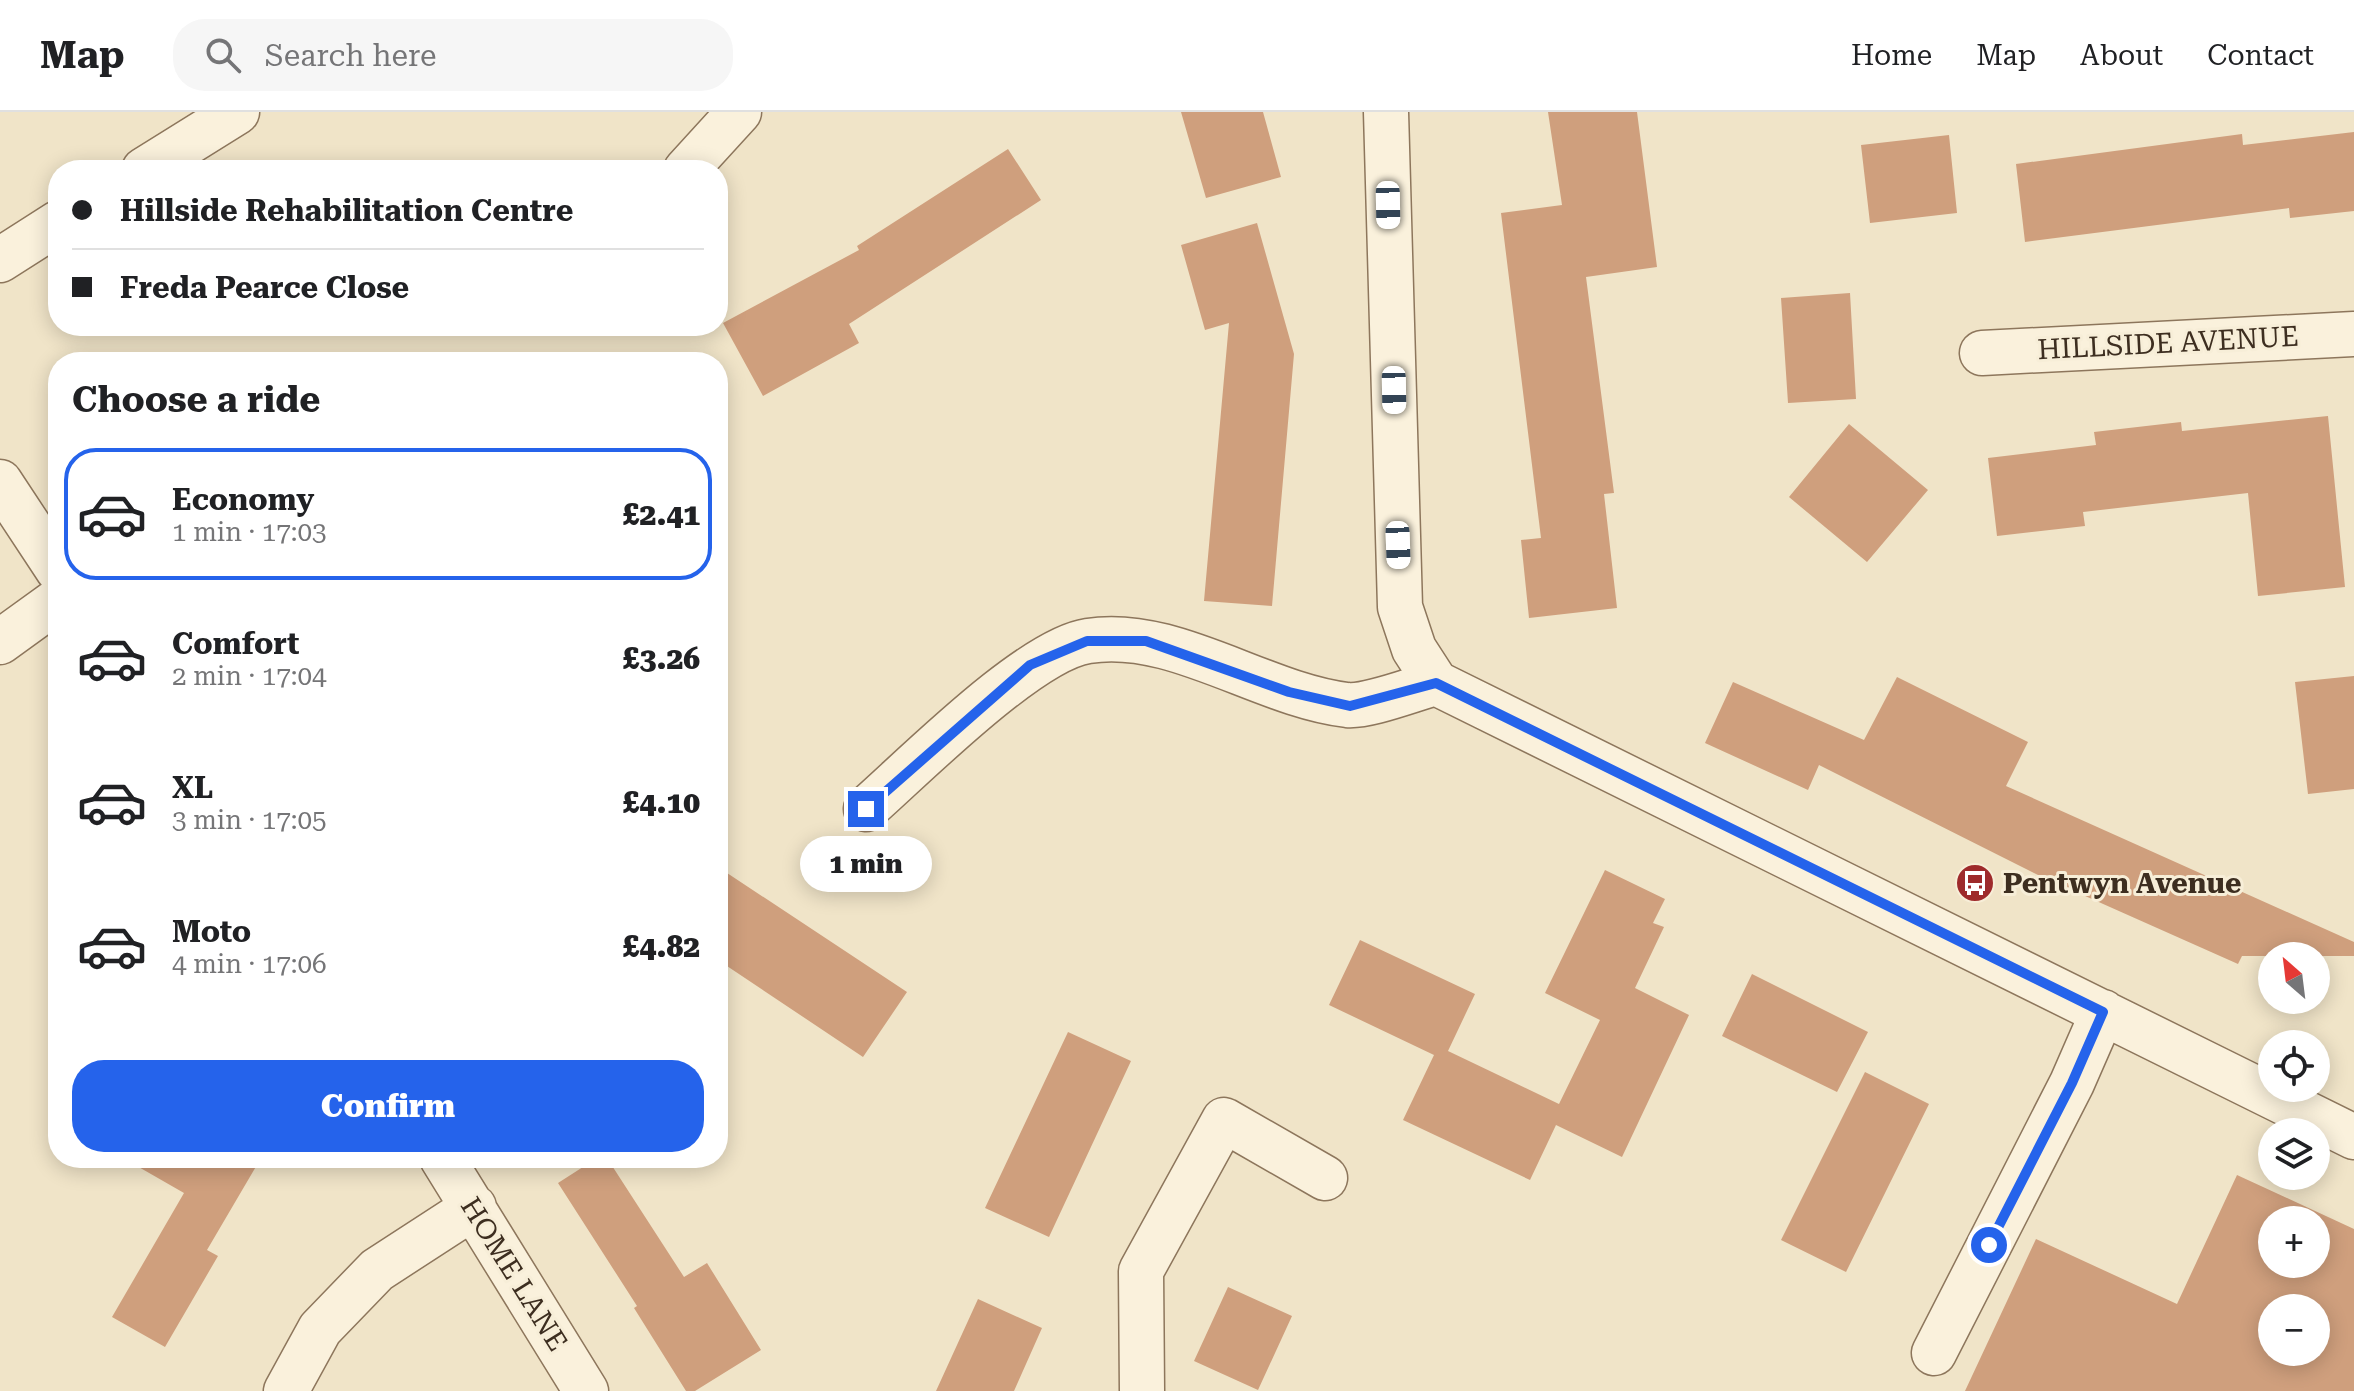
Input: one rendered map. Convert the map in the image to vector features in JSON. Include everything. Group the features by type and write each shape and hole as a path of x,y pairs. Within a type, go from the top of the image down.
{"street":[{"path":"160,160 237,112"},
{"path":"695,160 739,112"},
{"path":"1386,112 1400,607 1414,649 1436,683 2354,1137"},
{"path":"0,260 48,229"},
{"name":"HILLSIDE AVENUE","path":"1982,353 2354,334"},
{"path":"0,482 48,555"},
{"path":"0,642 48,607"},
{"path":"866,809 1030,665 1087,641 1146,641 1289,692 1350,706 1436,683"},
{"path":"1934,1353 2072,1083 2103,1012"},
{"path":"1142,1391 1141,1271 1224,1120 1325,1178"},
{"name":"HOME LANE","path":"449,1168 586,1391"},
{"path":"286,1391 320,1329 377,1270 474,1207"}],"building":[{"path":"1181,112 1263,112 1281,177 1206,198"},
{"path":"1548,112 1637,112 1657,267 1586,277 1614,493 1604,494 1617,608 1529,618 1521,540 1541,538 1501,213 1562,205"},
{"path":"2354,132 2354,211 2290,218 2289,208 2025,242 2016,164 2242,134 2243,145"},
{"path":"1949,135 1957,213 1870,223 1861,145"},
{"path":"1008,149 1041,200 849,324 859,343 763,396 728,332 728,320 859,250 857,246"},
{"path":"1257,223 1294,354 1272,606 1204,601 1229,323 1205,330 1181,245"},
{"path":"1850,293 1856,399 1788,403 1781,298"},
{"path":"2328,416 2345,587 2258,596 2248,493 2083,512 2085,526 1997,536 1988,458 2096,445 2094,432 2181,422 2182,431"},
{"path":"1849,424 1928,490 1867,562 1789,497"},
{"path":"2354,676 2354,789 2308,794 2295,682"},
{"path":"1897,677 2028,742 2006,786 2354,942 2354,956 2330,956 2330,942 2258,942 2258,956 2242,956 2238,964 2038,875 1819,765 1808,790 1705,743 1733,682 1864,740"},
{"path":"1605,870 1665,899 1653,923 1664,927 1635,988 1689,1015 1622,1157 1556,1125 1530,1180 1403,1120 1434,1055 1329,1005 1360,940 1475,994 1448,1051 1559,1104 1600,1020 1545,993"},
{"path":"728,874 907,992 863,1057 728,967"},
{"path":"1752,974 1868,1032 1837,1092 1722,1036"},
{"path":"1068,1032 1131,1061 1049,1237 985,1208"},
{"path":"1865,1072 1929,1104 1846,1272 1781,1240"},
{"path":"140,1168 255,1168 207,1250 218,1256 165,1347 112,1317 184,1193"},
{"path":"581,1168 613,1168 684,1277 707,1263 761,1350 695,1391 686,1391 634,1308 637,1306 558,1183"},
{"path":"2237,1175 2258,1185 2258,1190 2270,1190 2304,1206 2258,1206 2258,1278 2330,1278 2330,1218 2354,1229 2354,1391 1965,1391 2036,1239 2177,1304"},
{"path":"1228,1287 1292,1316 1258,1390 1194,1361"},
{"path":"978,1299 1042,1328 1014,1391 936,1391"}],"place":[{"name":"Pentwyn Avenue","path":"1975,883"}],"route":[{"path":"866,809 1030,665 1087,641 1146,641 1289,692 1350,706 1436,683 2103,1012 2072,1083 1989,1245"}]}
